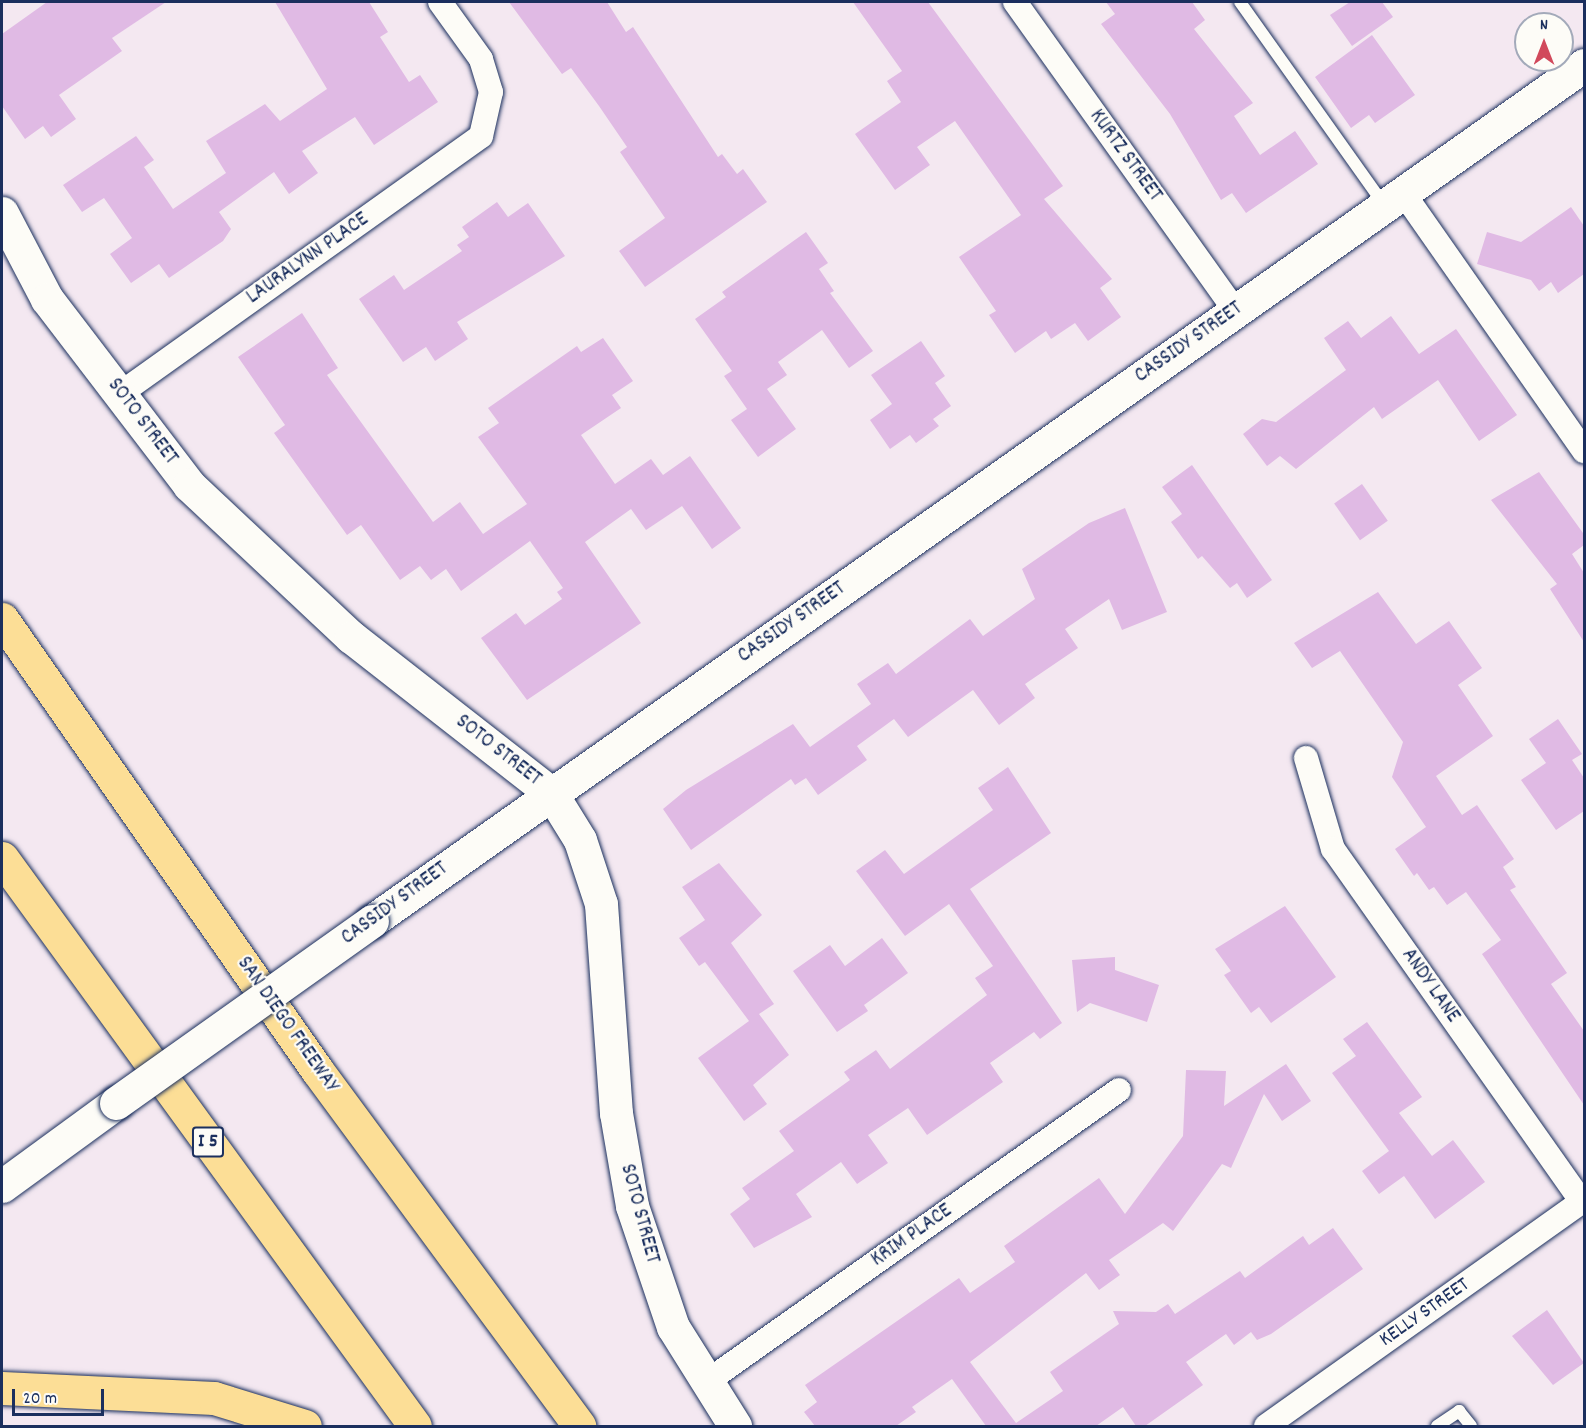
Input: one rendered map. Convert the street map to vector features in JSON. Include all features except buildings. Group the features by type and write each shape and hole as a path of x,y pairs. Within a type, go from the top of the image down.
{"highway":[{"name":"SAN DIEGO FREEWAY","path":"2,619 317,1070 579,1426"},
{"name":"I 5","path":"2,858 415,1426"},
{"path":"2,1388 214,1398 305,1426"}],"main road":[{"name":"CASSIDY STREET","path":"2,1186 116,1102 551,793 1584,65"},
{"name":"SOTO STREET","path":"2,213 47,299 189,485 334,621 551,793 580,840 601,904 616,1113 632,1206 673,1327 705,1383 735,1426"}],"street":[{"name":"LAURALYNN PLACE","path":"121,393 481,136 487,119 490,92 481,59 440,2"},
{"name":"KURTZ STREET","path":"1015,2 1235,310"},
{"path":"1394,200 1584,451"},
{"name":"ANDY LANE","path":"1306,758 1333,849 1583,1201"},
{"name":"KRIM PLACE","path":"705,1383 1119,1090"},
{"name":"KELLY STREET","path":"1266,1426 1583,1201"}],"lane":[{"path":"1240,2 1394,200"},
{"path":"1437,1426 1459,1411 1471,1426"}]}
